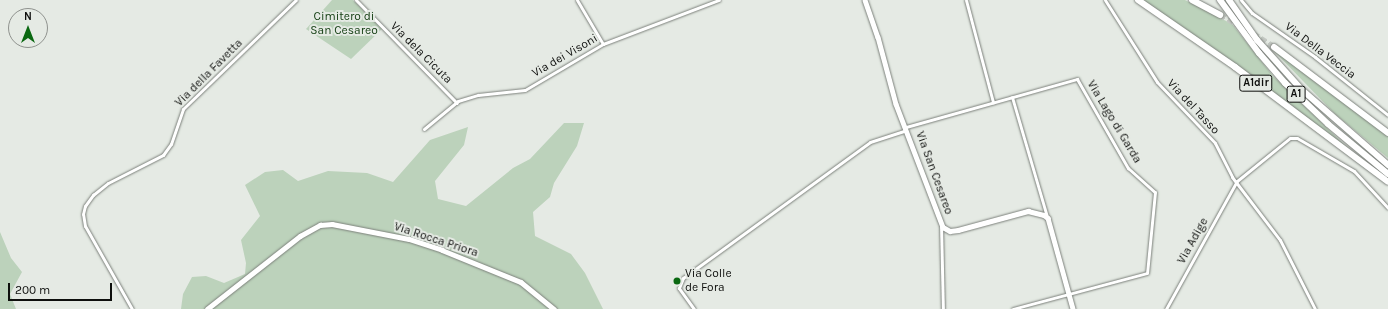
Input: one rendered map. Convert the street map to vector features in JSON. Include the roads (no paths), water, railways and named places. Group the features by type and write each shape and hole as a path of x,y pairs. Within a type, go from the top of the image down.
{"highway":[{"name":"A1dir","path":"1138,0 1235,67 1388,182"},
{"path":"1192,0 1220,15"},
{"name":"A1","path":"1220,0 1259,53 1285,83 1323,119 1388,174"},
{"name":"A1","path":"1229,0 1257,40 1291,79 1330,116 1388,165"},
{"path":"1274,47 1388,133"}],"street":[{"name":"Via della Favetta","path":"132,309 85,226 83,214 85,206 93,195 108,182 163,155 171,144 183,109 296,0"},
{"name":"Via dela Cicuta","path":"356,0 457,102"},
{"path":"577,0 602,44"},
{"name":"Via dei Visoni","path":"424,128 457,102 478,95 525,90 602,44 719,0"},
{"name":"Via San Cesareo","path":"865,0 878,37 896,104 907,128 941,224 950,230 958,230 1032,211 1039,212 1048,218"},
{"path":"966,0 993,102"},
{"name":"Via del Tasso","path":"1105,0 1158,82 1214,141 1236,182 1280,240 1315,309"},
{"name":"Via Della Veccia","path":"1242,0 1252,13 1315,57 1388,115"},
{"name":"Via Lago di Garda","path":"1012,97 1077,79 1128,168 1154,192 1147,273 1069,293"},
{"path":"694,309 679,288 683,278 870,142 907,128 1012,97 1074,309"},
{"path":"1236,182 1284,142 1294,137 1354,171 1388,208"},
{"name":"Via Adige","path":"1166,309 1236,182"},
{"name":"Via Rocca Priora","path":"207,309 300,236 320,225 332,224 409,239 442,250 521,282 554,309"},
{"path":"941,224 943,309"},
{"path":"1013,309 1069,293"}],"tunnel":[{"path":"1220,15 1238,25"},
{"path":"1253,34 1274,47"}],"place":[{"name":"Via Colle de Fora","path":"677,281"}],"park label":[{"name":"Cimitero di San Cesareo","path":"344,24"}]}
